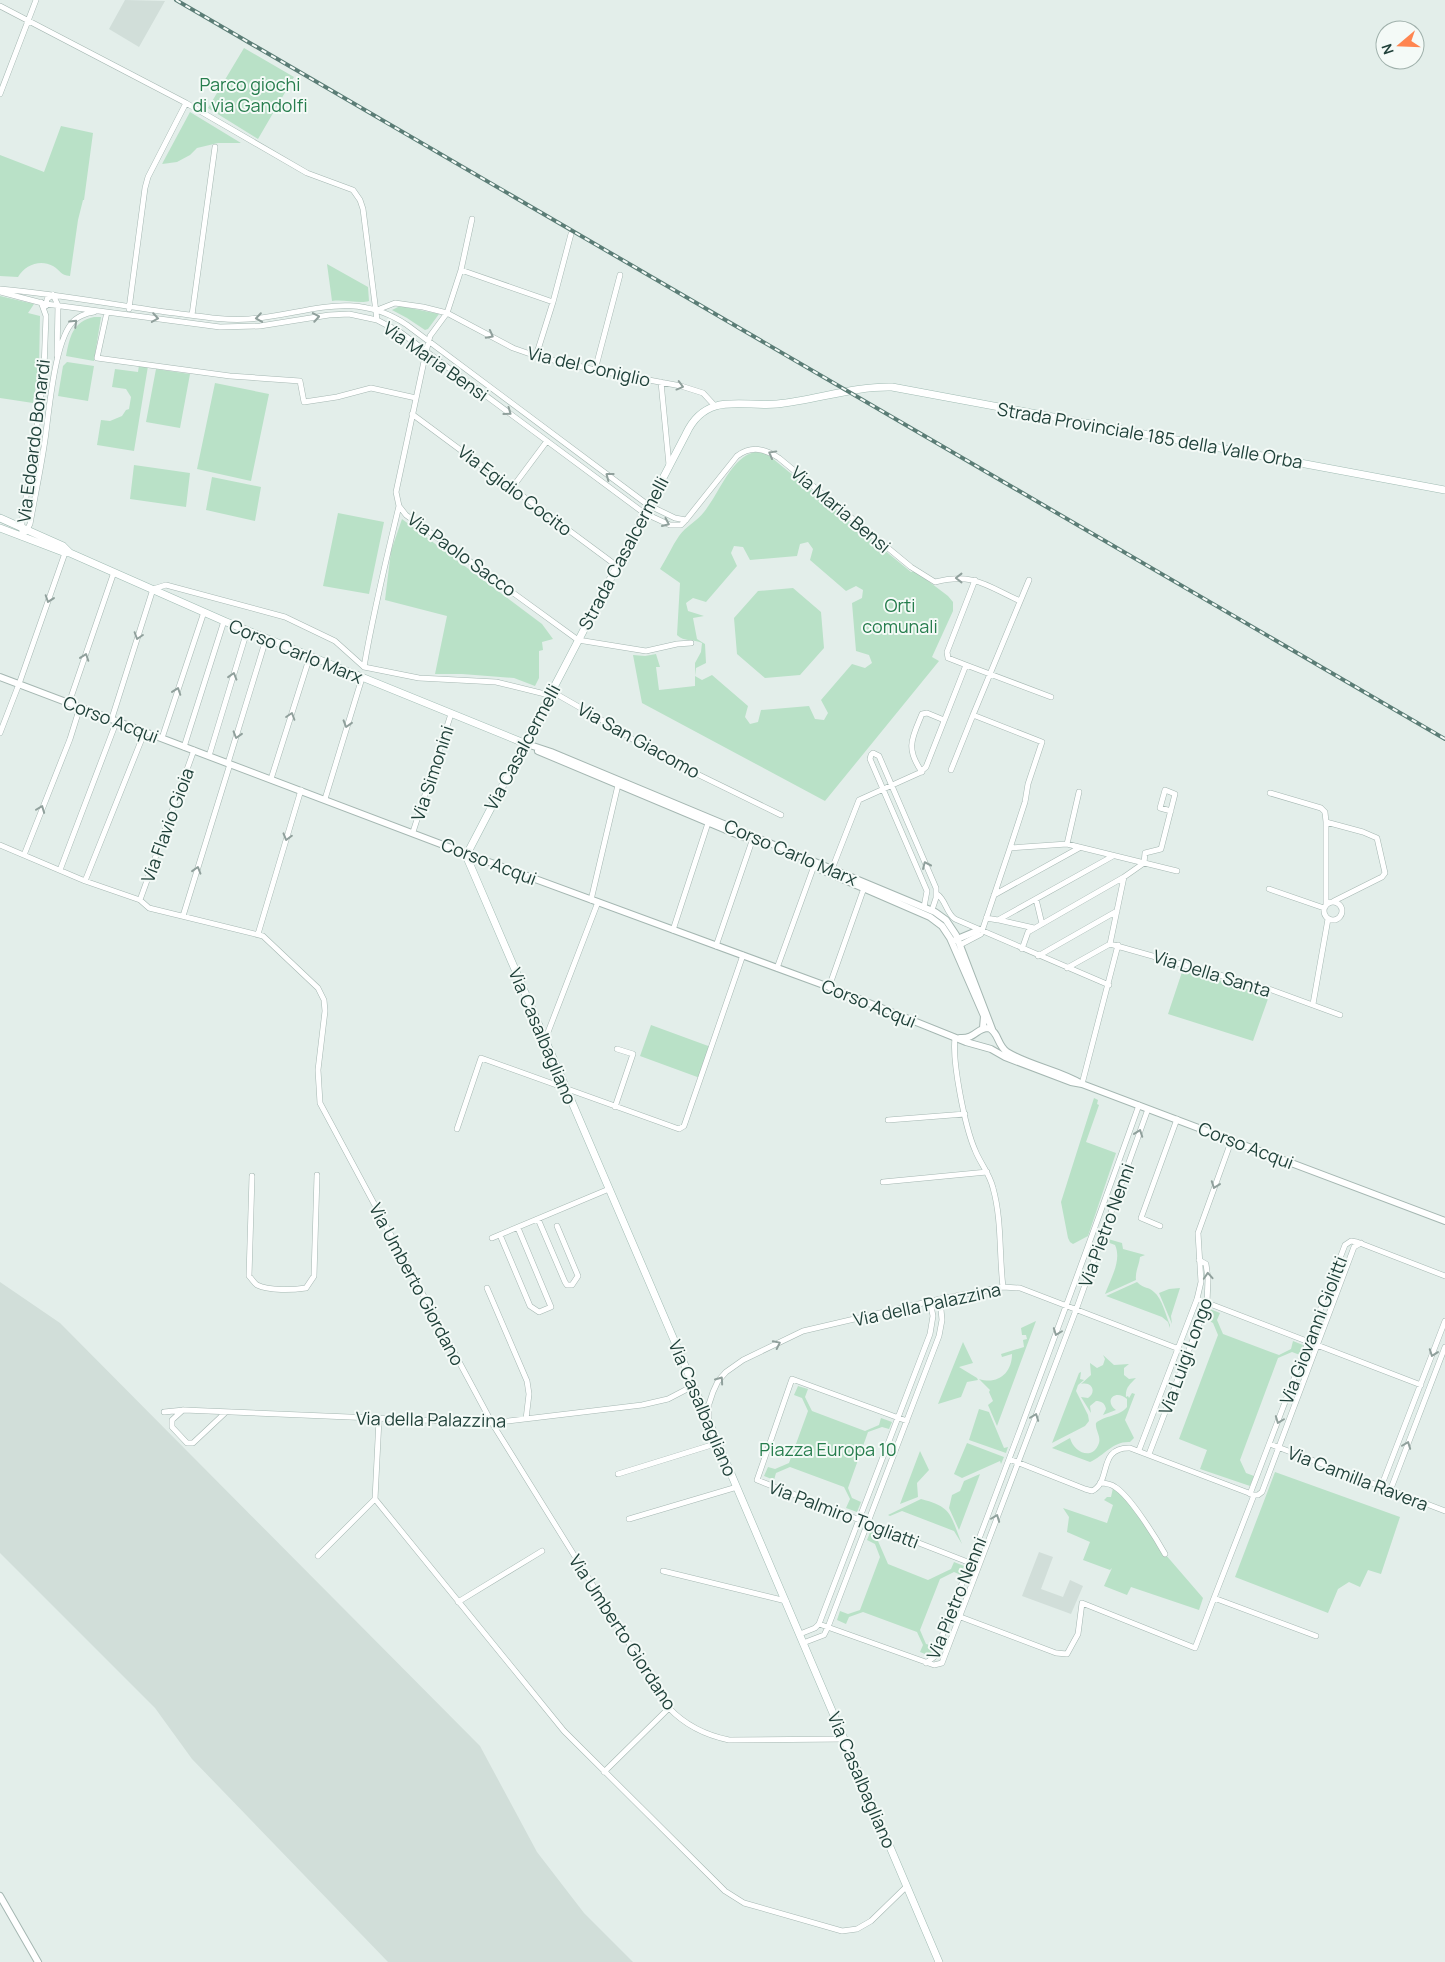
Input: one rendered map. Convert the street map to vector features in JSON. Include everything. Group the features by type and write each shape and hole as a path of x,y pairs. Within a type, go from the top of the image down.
{"main road":[{"name":"Strada Provinciale 185 della Valle Orba","path":"715,406 729,403 752,406 776,405 883,387 903,389 1445,490"},
{"name":"Strada Casalcermelli","path":"578,640 693,422 704,411 715,406"},
{"name":"Corso Carlo Marx","path":"0,518 63,546 68,553"},
{"name":"Corso Carlo Marx","path":"0,528 68,553 266,639 524,743"},
{"name":"Via Casalcermelli","path":"467,854 578,640"},
{"name":"Via Casalbagliano","path":"467,854 565,1089 694,1386 939,1962"}],"street":[{"path":"0,94 2,80 36,0"},
{"path":"0,6 186,103 307,173 346,187 355,193 363,209 377,320"},
{"path":"128,314 148,177 186,103"},
{"path":"192,315 215,147"},
{"name":"Via Paolo Sacco","path":"472,219 461,270 447,313 430,336 396,492 400,506 406,515 578,640 646,651 691,643"},
{"path":"536,356 571,234"},
{"path":"461,270 553,302"},
{"path":"596,370 620,275"},
{"name":"Via Maria Bensi","path":"0,291 53,295 223,320 243,320 334,305 376,310 402,322 648,505 676,518 686,520"},
{"name":"Via Maria Bensi","path":"0,291 43,303 225,327 260,326 339,314 354,314 377,320 394,328 644,513 675,527 681,526 737,456 748,450 762,449 779,458 911,567 935,582 965,577 1020,601"},
{"path":"43,303 53,295"},
{"name":"Via Edoardo Bonardi","path":"22,536 45,443 57,361 58,305 53,295"},
{"name":"Via Edoardo Bonardi","path":"25,528 44,369 46,316 43,303"},
{"name":"Via del Coniglio","path":"376,310 395,304 423,307 447,313 513,348 536,356 704,393 715,406"},
{"path":"107,312 97,358 230,376 300,381 304,402 337,397 371,388 416,398"},
{"name":"Via Edoardo Bonardi","path":"57,361 66,332 71,323 89,313 107,312"},
{"name":"Strada Casalcermelli","path":"661,382 669,466"},
{"name":"Via Egidio Cocito","path":"412,414 617,566"},
{"path":"512,488 547,441"},
{"path":"364,667 389,543 400,506"},
{"path":"0,733 68,553"},
{"path":"69,703 114,572"},
{"path":"974,580 946,652 948,658 1051,697"},
{"path":"951,770 1028,580"},
{"path":"60,870 114,719 153,589 166,585 178,587 284,617 335,641 364,667"},
{"path":"162,738 204,612"},
{"path":"184,747 224,621"},
{"path":"209,756 247,631"},
{"path":"183,916 266,639"},
{"path":"271,779 310,656"},
{"path":"832,869 859,800 922,772 928,763 966,665"},
{"name":"Via San Giacomo","path":"364,667 419,678 496,682 550,693 614,727 652,752 781,815"},
{"name":"Corso Acqui","path":"0,677 467,854 830,987 954,1038 979,1045"},
{"path":"324,799 362,678"},
{"path":"24,855 70,739 80,707"},
{"path":"922,772 910,746 922,714 927,713 944,720"},
{"name":"Via Simonini","path":"413,832 452,714"},
{"path":"956,942 980,931 986,918 1025,802 1028,784 1042,742 973,715"},
{"path":"85,881 145,731"},
{"name":"Corso Carlo Marx","path":"524,743 549,757 864,888 928,910"},
{"name":"Corso Carlo Marx","path":"524,743 551,752 832,869 928,910 946,920 992,1029"},
{"name":"Via Flavio Gioia","path":"140,900 194,750"},
{"path":"928,910 927,890 870,759 872,754 878,754 937,894 943,899 950,916 980,931 1109,985"},
{"path":"545,1041 595,901 618,785"},
{"path":"258,934 301,790"},
{"path":"1067,844 1079,792"},
{"path":"1270,793 1321,808 1325,812 1324,914 1328,919 1337,920 1341,916 1341,906 1334,901"},
{"path":"1022,949 1028,932 1124,877 1144,863 1146,853 1161,849 1171,811"},
{"path":"1269,889 1325,906 1382,877 1385,873 1377,838 1363,832 1326,822"},
{"path":"672,930 708,823"},
{"path":"716,946 752,840"},
{"path":"1010,848 1067,844 1177,871"},
{"name":"Via Umberto Giordano","path":"0,845 85,881 140,900 149,908 263,936 318,988 325,1011 318,1070 320,1103 492,1423 669,1708 683,1721 696,1729 712,1736 729,1740 845,1739"},
{"path":"994,895 1080,848"},
{"path":"998,920 1113,856"},
{"path":"777,968 814,866"},
{"path":"1068,968 1110,944 1124,877"},
{"path":"830,987 864,888"},
{"path":"928,910 937,894"},
{"path":"1036,899 1042,924"},
{"path":"1038,956 1117,911"},
{"path":"986,918 1035,928"},
{"path":"1313,1004 1328,919"},
{"name":"Corso Carlo Marx","path":"956,942 984,1016 980,1030"},
{"name":"Via Della Santa","path":"1110,944 1269,990 1340,1015"},
{"path":"980,1030 976,1039 979,1045 1071,1082 1082,1084 1118,945"},
{"path":"457,1129 482,1058 679,1129 684,1126 743,955"},
{"path":"987,1048 994,1044 997,1038 992,1029 980,1030 968,1038 954,1038 965,1114 973,1145 994,1188 1003,1287"},
{"name":"Corso Acqui","path":"997,1038 1000,1045 1007,1052 1072,1078 1082,1084 1445,1221"},
{"path":"615,1107 633,1054 617,1049"},
{"name":"Via Pietro Nenni","path":"926,1662 934,1657 970,1563 1067,1306 1139,1105"},
{"name":"Via Pietro Nenni","path":"926,1662 934,1665 942,1663 1076,1310 1148,1109"},
{"path":"888,1120 965,1114"},
{"path":"1160,1226 1141,1218 1177,1119"},
{"name":"Via Luigi Longo","path":"1139,1450 1198,1299 1201,1282 1198,1243 1199,1229 1232,1140"},
{"path":"883,1182 987,1172"},
{"path":"252,1176 249,1276 255,1284 266,1288 300,1289 306,1288 314,1276 317,1175"},
{"path":"492,1238 608,1189"},
{"path":"538,1219 565,1282 567,1285 572,1285 578,1276 557,1226"},
{"path":"500,1235 530,1306 540,1312 552,1307 518,1228"},
{"name":"Via Giovanni Giolitti","path":"958,1617 1056,1653 1068,1654 1078,1634 1082,1603 1195,1648 1345,1245 1352,1241 1361,1243"},
{"path":"1361,1243 1445,1276"},
{"name":"Via Giovanni Giolitti","path":"1253,1495 1262,1492 1354,1247 1361,1243"},
{"name":"Via Luigi Longo","path":"1149,1454 1207,1303 1208,1270 1206,1264 1199,1260"},
{"name":"Via della Palazzina","path":"711,1397 720,1378 733,1366 803,1331 930,1301 1003,1287 1020,1288 1178,1349"},
{"path":"487,1288 527,1381 529,1394 526,1419"},
{"path":"803,1643 822,1636 828,1627 940,1332 942,1313 940,1299"},
{"path":"1198,1299 1421,1385"},
{"path":"800,1634 817,1627 819,1624 932,1327 933,1316 930,1301"},
{"path":"1381,1487 1445,1321"},
{"path":"1390,1490 1445,1347"},
{"name":"Via Palmiro Togliatti","path":"906,1421 792,1379 757,1480 978,1566"},
{"name":"Via della Palazzina","path":"164,1412 184,1410 379,1420 492,1423 642,1405 668,1399 694,1386"},
{"path":"699,1399 704,1401 711,1397"},
{"path":"710,1425 708,1409 711,1397"},
{"path":"184,1410 172,1420 172,1427 187,1443 194,1442 226,1412"},
{"path":"379,1420 375,1499 564,1731 725,1891 744,1903 842,1931 857,1929 871,1921 907,1886"},
{"path":"618,1474 718,1443"},
{"name":"Via Camilla Ravera","path":"1270,1444 1445,1511"},
{"path":"1009,1459 1089,1491 1096,1490 1112,1453 1125,1448 1139,1450 1253,1495"},
{"path":"1100,1483 1115,1486 1122,1492 1165,1554"},
{"path":"629,1519 737,1487"},
{"path":"318,1556 375,1499"},
{"path":"458,1602 542,1551"},
{"path":"663,1571 786,1601"},
{"path":"1214,1598 1316,1636"},
{"path":"950,1613 958,1617"},
{"path":"819,1624 926,1662"},
{"path":"604,1772 669,1708"},
{"path":"0,1896 38,1962"}],"shaded area":[{"path":"125,0 165,1 139,47 109,29"},
{"path":"0,1282 60,1323 480,1746 537,1852 584,1913 633,1962 388,1962 192,1759 155,1708 0,1553"},
{"path":"1039,1552 1053,1557 1041,1589 1063,1597 1070,1580 1083,1586 1071,1614 1022,1596"}],"green space":[{"name":"Parco giochi di via Gandolfi","path":"244,48 294,77 258,139 208,108"},
{"name":"Parco giochi di via Gandolfi","path":"190,112 241,143 218,143 197,148 190,155 177,162 162,164"},
{"path":"61,126 93,133 84,200 78,220 70,276 62,274 53,266 38,263 29,266 18,277 0,276 0,155 44,172"},
{"path":"327,264 368,287 369,301 332,301"},
{"path":"0,296 34,304 28,313 40,316 39,369 33,403 0,398"},
{"path":"400,306 439,314 428,329 425,330 392,310"},
{"path":"101,317 94,361 66,356 73,331 87,319"},
{"path":"67,362 94,366 88,401 58,396 63,366"},
{"path":"139,365 148,366 134,451 97,445 101,420 110,421 122,416 129,409 131,397 126,389 112,387 115,369 138,372"},
{"path":"156,369 190,374 180,428 146,422"},
{"path":"215,383 269,394 251,481 197,469"},
{"name":"Orti comunali","path":"755,452 765,453 911,572 915,571 953,602 953,611 932,657 939,661 825,801 642,703 633,655 645,656 656,654 660,667 656,667 659,690 695,686 695,676 695,663 701,652 702,643 683,639 677,635 680,583 660,569 679,536 704,512 732,468 747,455","holes":["808,542 813,549 810,560 846,591 856,586 863,590 862,598 852,603 856,651 869,655 872,663 865,668 852,664 821,700 828,713 824,720 815,719 809,706 761,710 758,722 750,724 745,717 748,706 712,675 702,680 695,676 696,668 706,663 705,644 697,639 693,618 704,616 688,611 686,603 693,598 706,602 737,566 731,553 734,546 743,547 750,560 797,556 800,544"]},
{"path":"134,465 190,473 186,507 130,499"},
{"path":"212,477 261,487 255,521 206,510"},
{"path":"338,513 384,522 369,594 323,586"},
{"path":"402,519 542,624 553,639 542,642 543,650 539,651 539,678 535,686 514,678 435,674 447,616 385,600 391,551"},
{"path":"793,588 821,612 824,648 800,675 765,678 737,654 734,618 758,591"},
{"path":"1183,969 1269,996 1253,1041 1168,1014"},
{"path":"651,1025 711,1047 700,1078 640,1056"},
{"path":"1094,1098 1098,1100 1097,1104 1099,1105 1086,1142 1116,1153 1088,1236 1073,1244 1068,1238 1061,1202"},
{"path":"1108,1239 1122,1243 1123,1249 1145,1255 1140,1257 1136,1280 1105,1294 1115,1269 1117,1257 1115,1245 1107,1242"},
{"path":"1137,1282 1157,1295 1164,1307 1170,1328 1168,1322 1162,1317 1106,1296"},
{"path":"1180,1288 1171,1316 1172,1324 1159,1293 1169,1289"},
{"path":"1210,1309 1220,1313 1217,1320 1223,1334 1279,1355 1291,1349 1293,1341 1303,1345 1300,1355 1292,1352 1278,1358 1240,1460 1246,1473 1254,1476 1250,1486 1200,1469 1207,1450 1179,1439 1218,1335 1213,1323 1206,1319"},
{"path":"1036,1321 997,1426 988,1405 993,1401 990,1390 979,1379 998,1379 1007,1372 1010,1367 1012,1354 1002,1357 1001,1354 1024,1347 1023,1340 1027,1339 1026,1335 1022,1335 1021,1328"},
{"path":"963,1342 973,1363 959,1367 978,1380 967,1382 961,1397 938,1404"},
{"path":"1103,1355 1114,1365 1129,1364 1124,1368 1124,1375 1129,1379 1136,1378 1126,1391 1126,1397 1128,1396 1129,1398 1132,1393 1135,1394 1125,1420 1134,1438 1130,1442 1114,1446 1090,1462 1052,1448 1070,1438 1075,1448 1079,1451 1084,1453 1092,1452 1099,1443 1096,1423 1120,1413 1127,1407 1127,1399 1123,1396 1115,1395 1111,1399 1111,1403 1116,1410 1103,1415 1106,1409 1105,1405 1096,1401 1090,1406 1091,1413 1081,1397 1088,1398 1091,1396 1092,1388 1088,1384 1081,1384 1091,1375 1090,1363 1097,1368 1103,1365 1105,1359"},
{"path":"1081,1372 1080,1379 1084,1380 1078,1385 1076,1391 1089,1421 1085,1426 1052,1443 1079,1373"},
{"name":"Piazza Europa 10","path":"798,1386 808,1389 805,1397 812,1411 865,1431 879,1425 881,1418 892,1422 889,1429 882,1427 868,1432 848,1488 852,1498 861,1502 857,1512 846,1508 850,1499 844,1487 790,1467 776,1473 774,1480 764,1476 768,1467 775,1469 789,1463 808,1411 802,1398 794,1395"},
{"path":"979,1409 989,1412 1004,1448 1008,1447 1006,1453 969,1440"},
{"path":"967,1443 1004,1457 1001,1464 1000,1461 962,1478 954,1474"},
{"path":"920,1451 929,1470 917,1483 918,1497 900,1504"},
{"path":"1275,1472 1400,1517 1381,1574 1368,1570 1360,1587 1349,1582 1338,1589 1328,1613 1235,1577"},
{"path":"980,1474 959,1530 949,1508 952,1495 960,1491 964,1481"},
{"path":"1113,1488 1121,1492 1165,1554 1203,1598 1199,1610 1131,1587 1127,1595 1104,1586 1112,1568 1110,1570 1083,1560 1090,1542 1067,1532 1069,1517 1063,1508 1107,1523 1113,1505 1104,1500 1107,1497 1111,1497"},
{"path":"921,1499 945,1509 952,1519 962,1544 954,1531 902,1511 890,1516 888,1515"},
{"path":"871,1530 881,1534 878,1541 888,1564 928,1580 951,1569 954,1562 964,1566 961,1575 954,1572 940,1579 920,1630 926,1644 934,1646 930,1656 920,1652 923,1645 917,1632 863,1612 849,1617 846,1624 837,1620 840,1611 848,1614 860,1610 880,1557 875,1544 867,1540"}],"railway":[{"path":"176,0 1445,739"}]}
